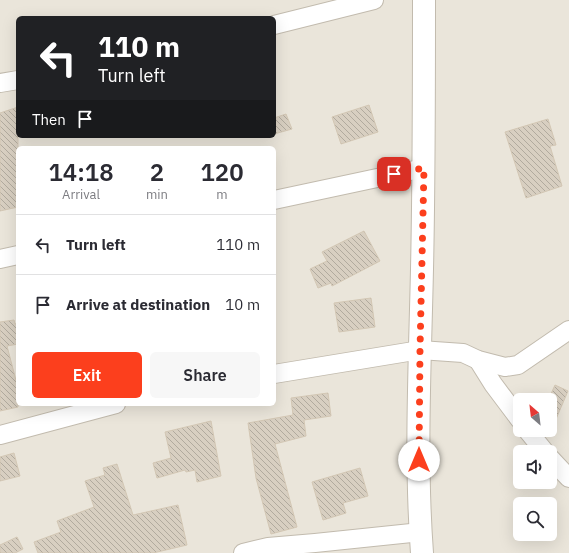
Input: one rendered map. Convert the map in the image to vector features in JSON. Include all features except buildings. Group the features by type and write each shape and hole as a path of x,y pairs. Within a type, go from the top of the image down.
{"street":[{"path":"276,25 374,0"},
{"path":"243,553 268,547 421,543 419,507 420,350 424,168 424,0"},
{"path":"0,83 16,80"},
{"path":"276,200 424,168"},
{"path":"0,259 16,255"},
{"path":"276,374 420,350 463,353 478,360 505,367 518,365 569,330"},
{"path":"478,360 493,384 513,411"},
{"path":"0,434 108,406"},
{"path":"533,437 539,445"},
{"path":"557,465 569,478"}],"shaded area":[{"path":"0,0 569,0 569,553 0,553"}],"route":[{"path":"394,174 424,168 419,460"}]}
